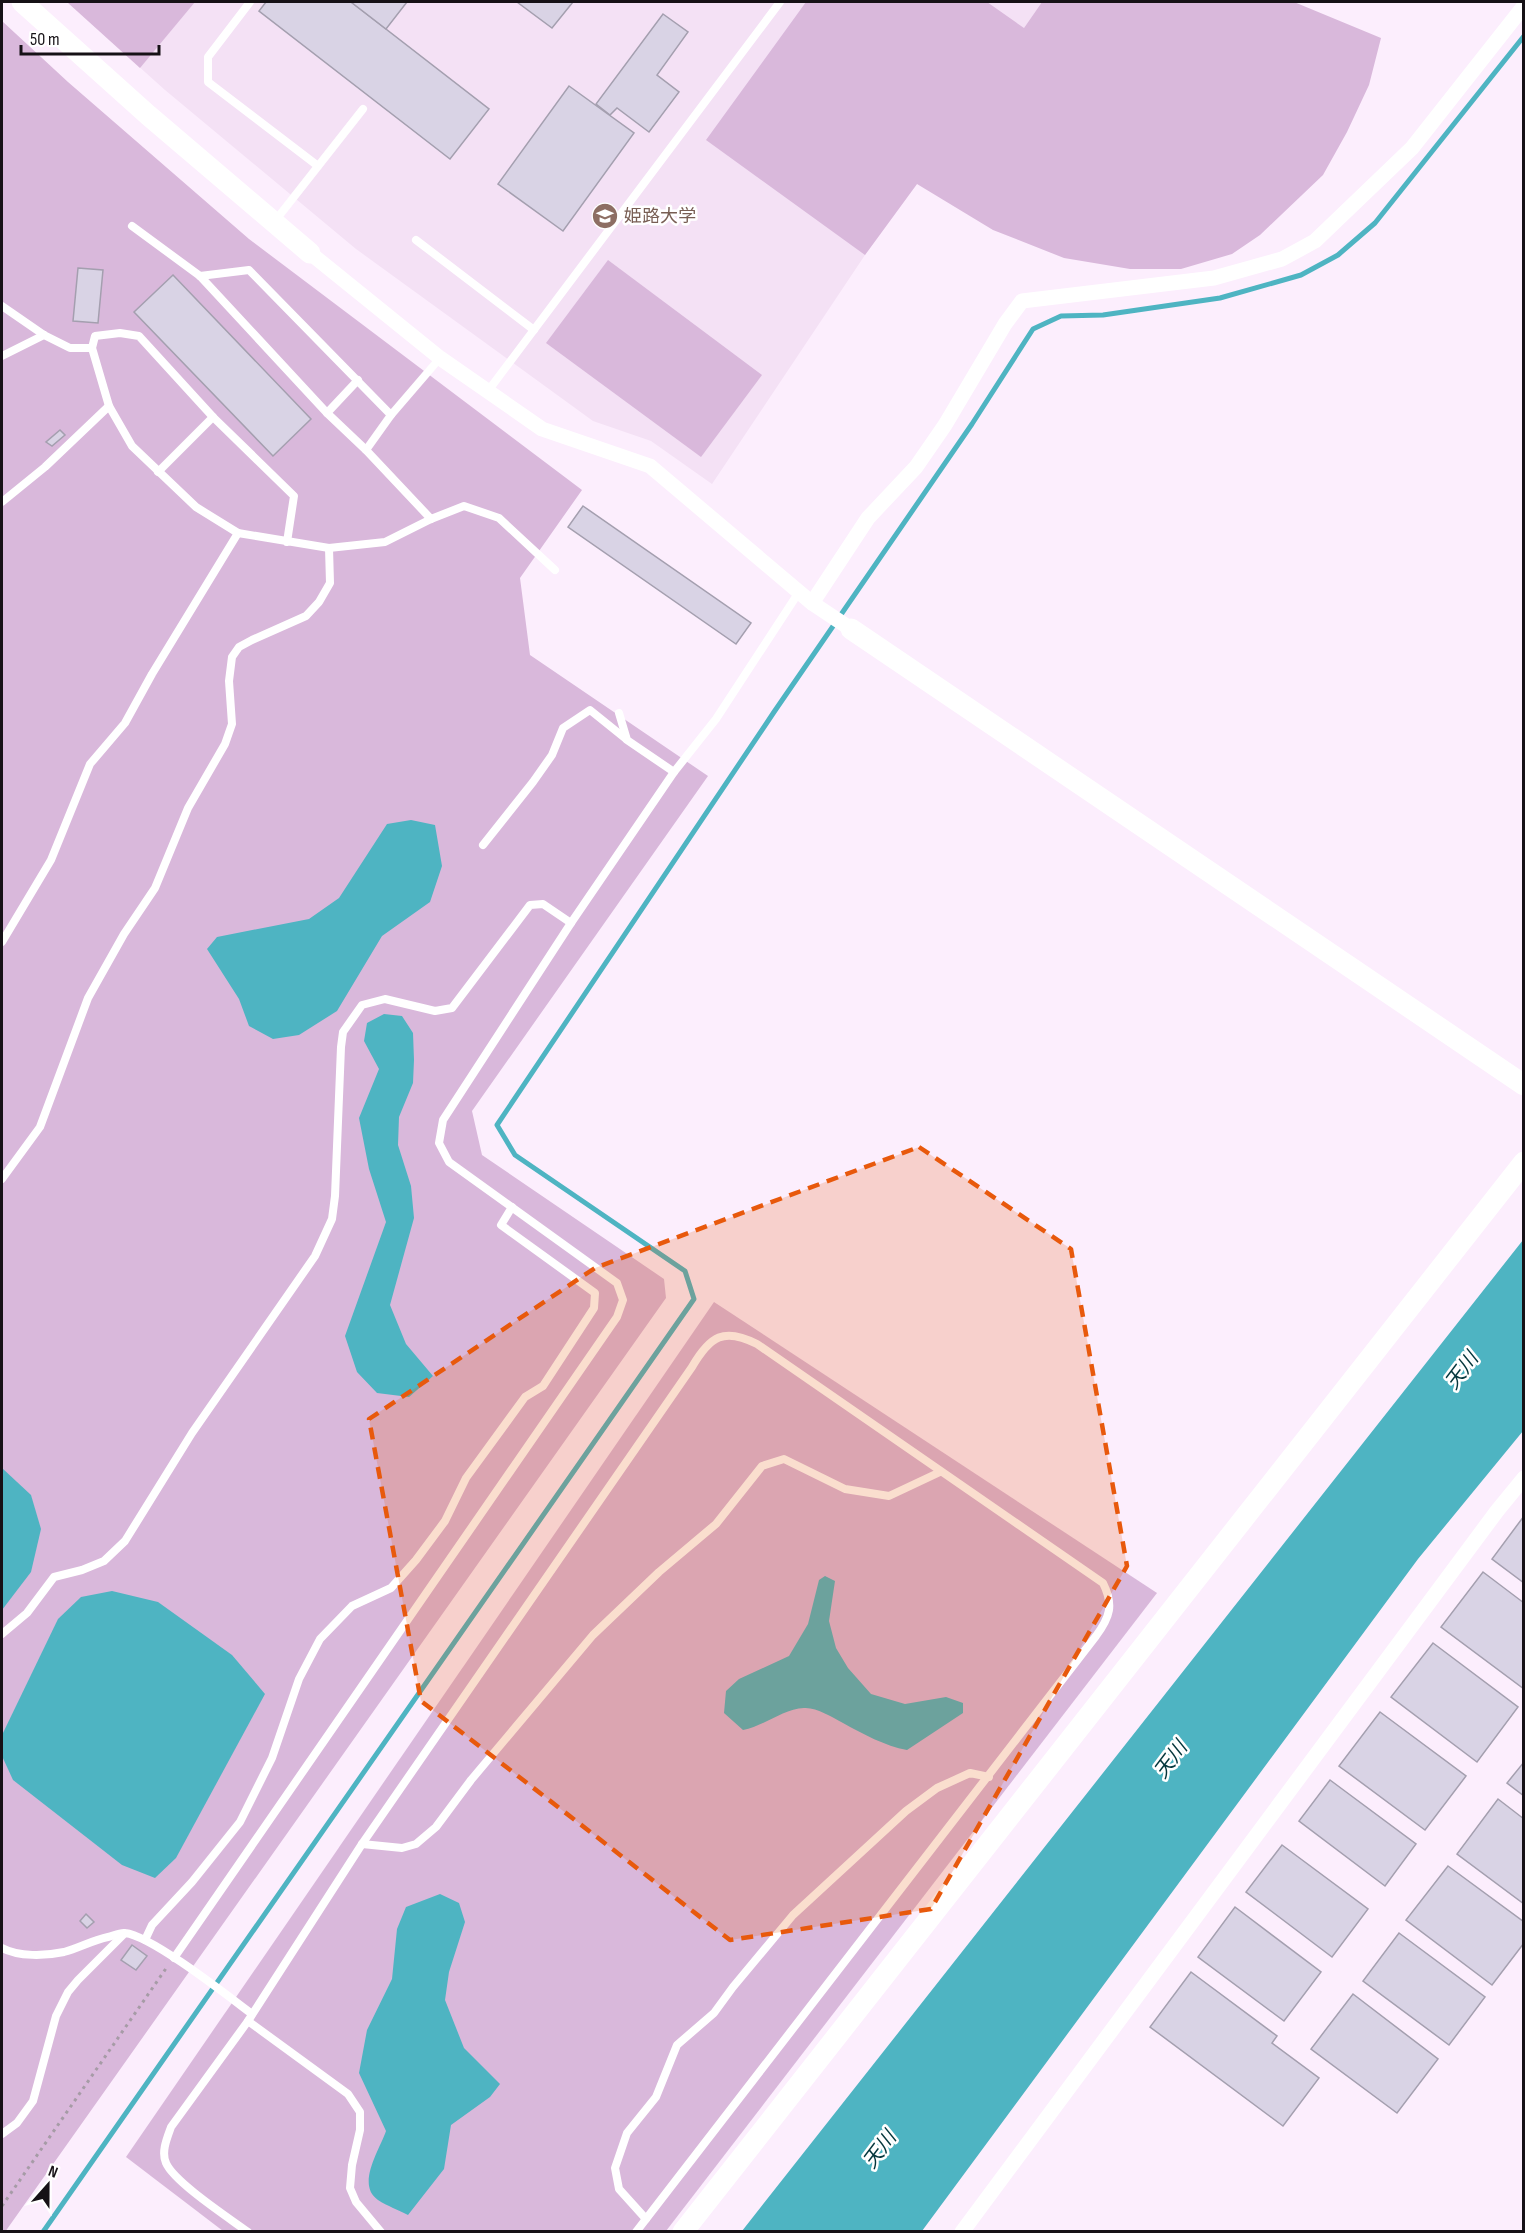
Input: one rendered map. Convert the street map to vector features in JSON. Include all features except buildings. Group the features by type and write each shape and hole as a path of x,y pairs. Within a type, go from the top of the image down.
{"street":[{"path":"22,2 273,224 440,358 542,429 650,466 812,603 1524,1085"},
{"path":"812,603 868,518 916,467 939,434 1005,324 1023,301 1214,278 1282,259 1315,241 1412,148 1524,6"},
{"path":"682,2232 1524,1162"},
{"path":"962,2232 1524,1478"}],"lane":[{"path":"250,2 208,57 208,81 318,166"},
{"path":"488,391 780,2"},
{"path":"273,224 363,109"},
{"path":"132,226 200,276 327,413 366,450 430,519"},
{"path":"416,240 534,330"},
{"path":"200,276 249,270 391,415"},
{"path":"2,306 44,335 70,348 92,348"},
{"path":"288,542 294,496 213,417 139,336 120,333 95,336 92,348 109,406 132,446 196,507 238,533 288,542 329,548 385,542 430,519 464,506 499,518 555,570"},
{"path":"2,356 44,335"},
{"path":"366,450 391,415 440,358"},
{"path":"327,413 358,380"},
{"path":"2,502 45,467 109,406"},
{"path":"158,472 213,417"},
{"path":"2,942 51,860 90,764 125,723 152,674 238,533"},
{"path":"2,1179 40,1127 88,998 124,934 155,888 188,808 225,744 232,724 229,681 232,657 239,647 306,616 330,583 329,548"},
{"path":"174,1958 617,1317 622,1300 617,1283 449,1162 439,1143 442,1120 571,923 674,772 717,720 799,592"},
{"path":"483,845 552,754 563,728 590,710 627,740 674,772"},
{"path":"619,713 627,740"},
{"path":"2,1634 27,1613 54,1577 82,1570 104,1561 125,1541 192,1433 315,1256 332,1219 343,1032 362,1005 385,999 435,1011 452,1008 530,905 543,904 571,923"},
{"path":"144,1940 152,1925 192,1882 240,1822 272,1758 299,1679 320,1639 352,1606 391,1588 416,1560 445,1521 466,1478 525,1397 543,1386 594,1308 595,1293 501,1226 512,1207"},
{"path":"248,2232 174,2176 165,2162 165,2143 171,2127 250,2017 362,1844 692,1367 702,1349 723,1335 740,1335 757,1344 1103,1583 1111,1598 1107,1621 636,2232"},
{"path":"362,1844 402,1848 416,1844 436,1827 471,1780 593,1635 659,1572 716,1524 762,1466 784,1459 845,1490 890,1496 940,1472"},
{"path":"646,2219 619,2189 615,2168 627,2133 656,2097 677,2045 714,2013 732,1987 792,1915 906,1811 938,1788 970,1773 989,1777"},
{"path":"2,2134 17,2123 33,2101 57,2016 68,1992 125,1933"},
{"path":"2,1948 35,1955 64,1952 93,1940 125,1933 144,1940 174,1958 348,2094 360,2112 360,2130 352,2165 350,2188 356,2202 381,2232"}],"path":[{"path":"2,2206 174,1958"}],"highlighted area":[{"path":"919,1147 1071,1249 1127,1566 931,1909 730,1940 421,1701 369,1419 595,1268"}],"shaded area":[{"name":"姫路大学","path":"67,2 1042,2 917,184 865,255 712,484 651,441 593,421 356,249 165,90"},
{"path":"67,2 195,2 140,68"},
{"path":"806,2 987,2 1024,28 1042,2 1294,2 1381,38 1369,85 1347,132 1323,175 1260,235 1232,254 1181,269 1130,269 1064,258 993,230 917,184 865,255 706,140"},
{"path":"2,21 68,82 249,239 582,490 520,578 530,655 708,776 472,1111 482,1155 664,1279 666,1298 5,2232 2,2231"},
{"path":"608,260 762,375 701,457 546,343"},
{"path":"714,1302 1157,1593 666,2231 223,2231 126,2157"}],"water":[{"path":"411,820 435,825 442,866 430,902 382,936 337,1011 299,1035 273,1039 249,1026 239,999 207,949 217,937 309,919 339,898 387,824"},
{"path":"384,1014 402,1016 413,1033 413,1083 399,1117 398,1145 411,1186 414,1218 390,1305 406,1344 433,1376 409,1397 377,1393 357,1372 345,1336 386,1222 369,1169 359,1118 379,1069 364,1041 367,1023"},
{"name":"天川","path":"1523,1240 1523,1431 1418,1559 922,2231 742,2231"},
{"path":"2,1468 31,1495 41,1529 31,1572 2,1610"},
{"path":"825,1576 835,1581 829,1621 836,1648 848,1668 871,1694 905,1704 946,1697 963,1703 963,1713 907,1750 874,1739 814,1709 789,1711 743,1730 724,1713 726,1691 739,1679 789,1656 808,1624 819,1580"},
{"path":"112,1591 158,1602 232,1655 265,1694 176,1858 155,1878 122,1865 13,1780 2,1756 2,1735 58,1619 81,1597"},
{"path":"440,1894 459,1903 465,1922 449,1972 445,2000 464,2048 500,2084 490,2097 451,2125 444,2169 408,2215 378,2200 372,2194 369,2186 371,2167 386,2131 359,2073 367,2030 392,1979 397,1929 406,1907"}],"waterway":[{"path":"43,2232 694,1299 685,1271 515,1155 497,1125 774,712 972,424 1033,329 1061,316 1103,315 1220,298 1301,275 1338,255 1375,223 1524,36"}],"place":[{"name":"姫路大学","path":"605,216"}]}
